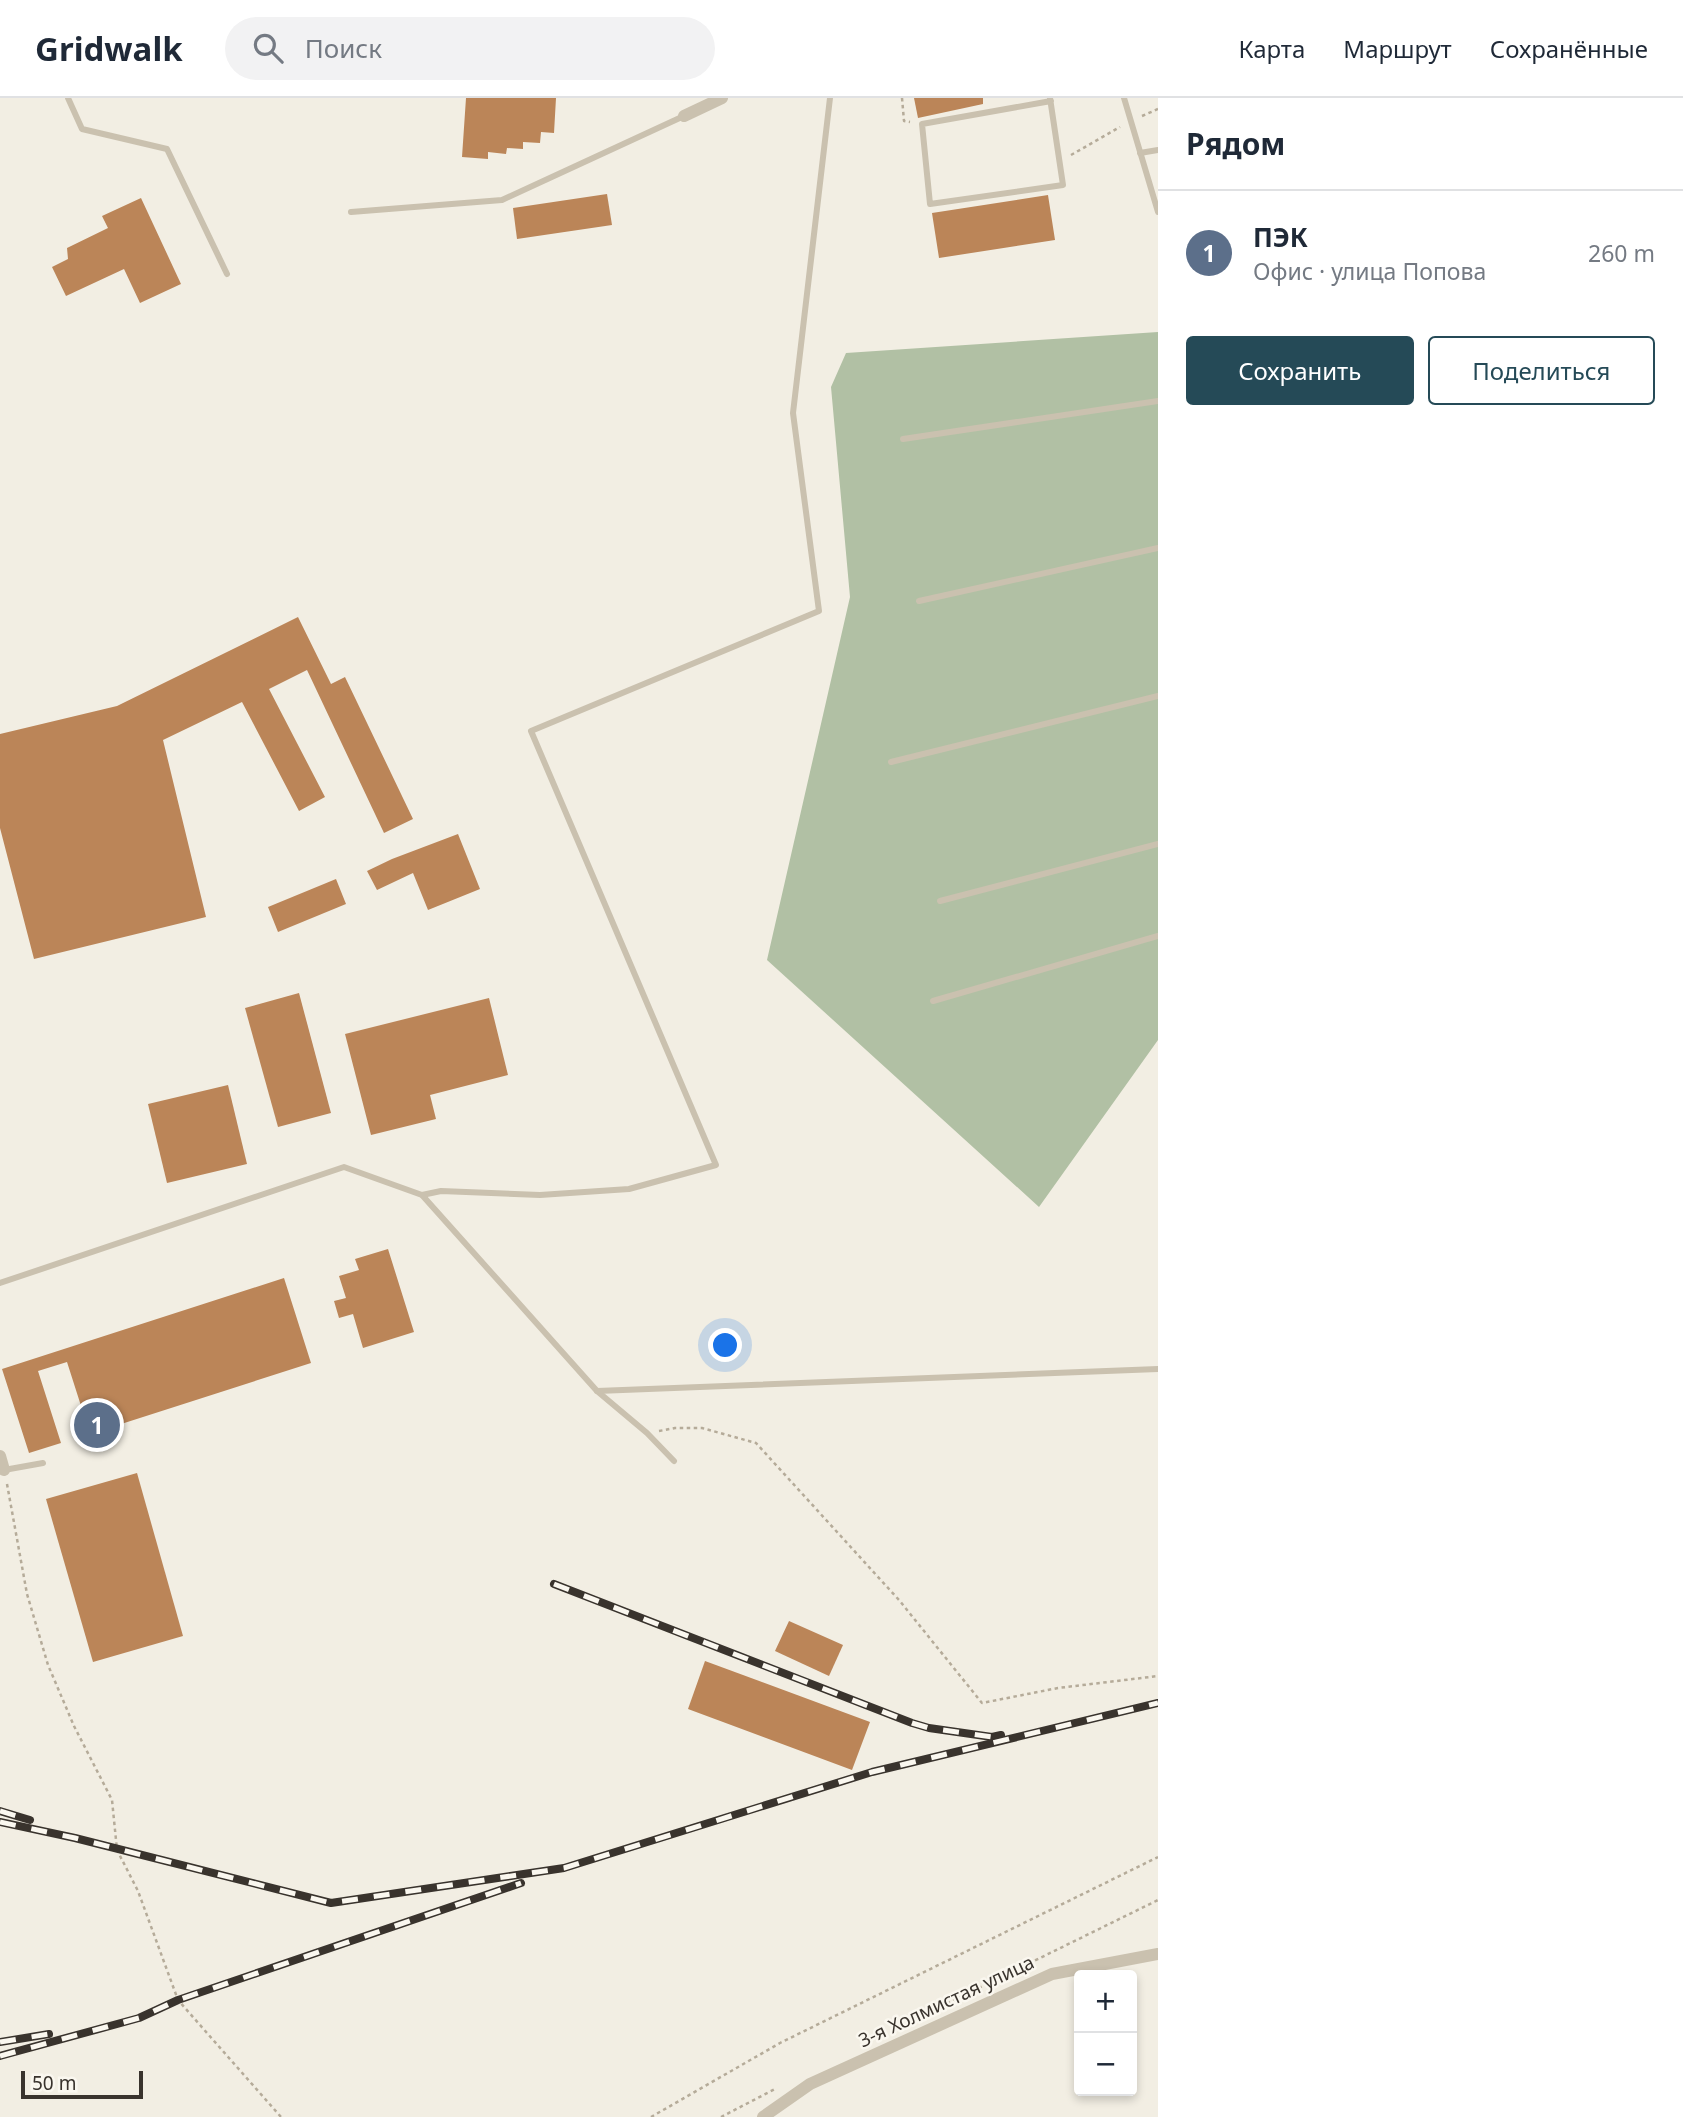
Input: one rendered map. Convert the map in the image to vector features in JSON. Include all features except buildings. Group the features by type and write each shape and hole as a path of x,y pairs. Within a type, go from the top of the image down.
{"street":[{"path":"684,116 722,98"},
{"path":"0,1456 4,1470"},
{"name":"3-я Холмистая улица","path":"763,2117 810,2084 1052,1974 1158,1954"}],"lane":[{"path":"68,98 82,129 167,149 227,274"},
{"path":"422,1195 441,1191 540,1195 629,1189 716,1165 531,731 819,611 793,413 830,98"},
{"path":"1124,98 1158,212"},
{"path":"1050,100 1063,185 930,204 922,124 1050,100"},
{"path":"351,212 502,201 684,116"},
{"path":"1140,153 1158,150"},
{"path":"903,439 1158,401"},
{"path":"919,601 1158,548"},
{"path":"891,762 1158,696"},
{"path":"940,901 1158,844"},
{"path":"933,1001 1158,936"},
{"path":"0,1283 344,1167 422,1195 597,1391 648,1433 674,1461"},
{"path":"597,1391 1158,1369"},
{"path":"4,1470 43,1463"}],"path":[{"path":"902,98 904,121 922,124"},
{"path":"1059,162 1131,120 1158,109"},
{"path":"648,1433 675,1427 702,1427 756,1443 899,1600 982,1703 1058,1688 1158,1676"},
{"path":"4,1470 27,1594 48,1665 74,1726 112,1800 117,1850 138,1891 178,2000 281,2117"},
{"path":"651,2117 780,2043 1158,1857"},
{"path":"913,2020 1158,1900"},
{"path":"720,2117 780,2087"}],"green space":[{"path":"1158,332 1158,1040 1039,1207 767,960 850,597 831,387 846,353"}],"railway":[{"path":"554,1584 912,1723 992,1737 1001,1735"},
{"path":"0,1822 75,1838 331,1903 564,1868 872,1772 1158,1703"},
{"path":"0,1811 30,1820"},
{"path":"0,2056 139,2018 178,2000 521,1883"},
{"path":"0,2042 49,2034"}],"place":[{"name":"ПЭК","path":"97,1425"}]}
